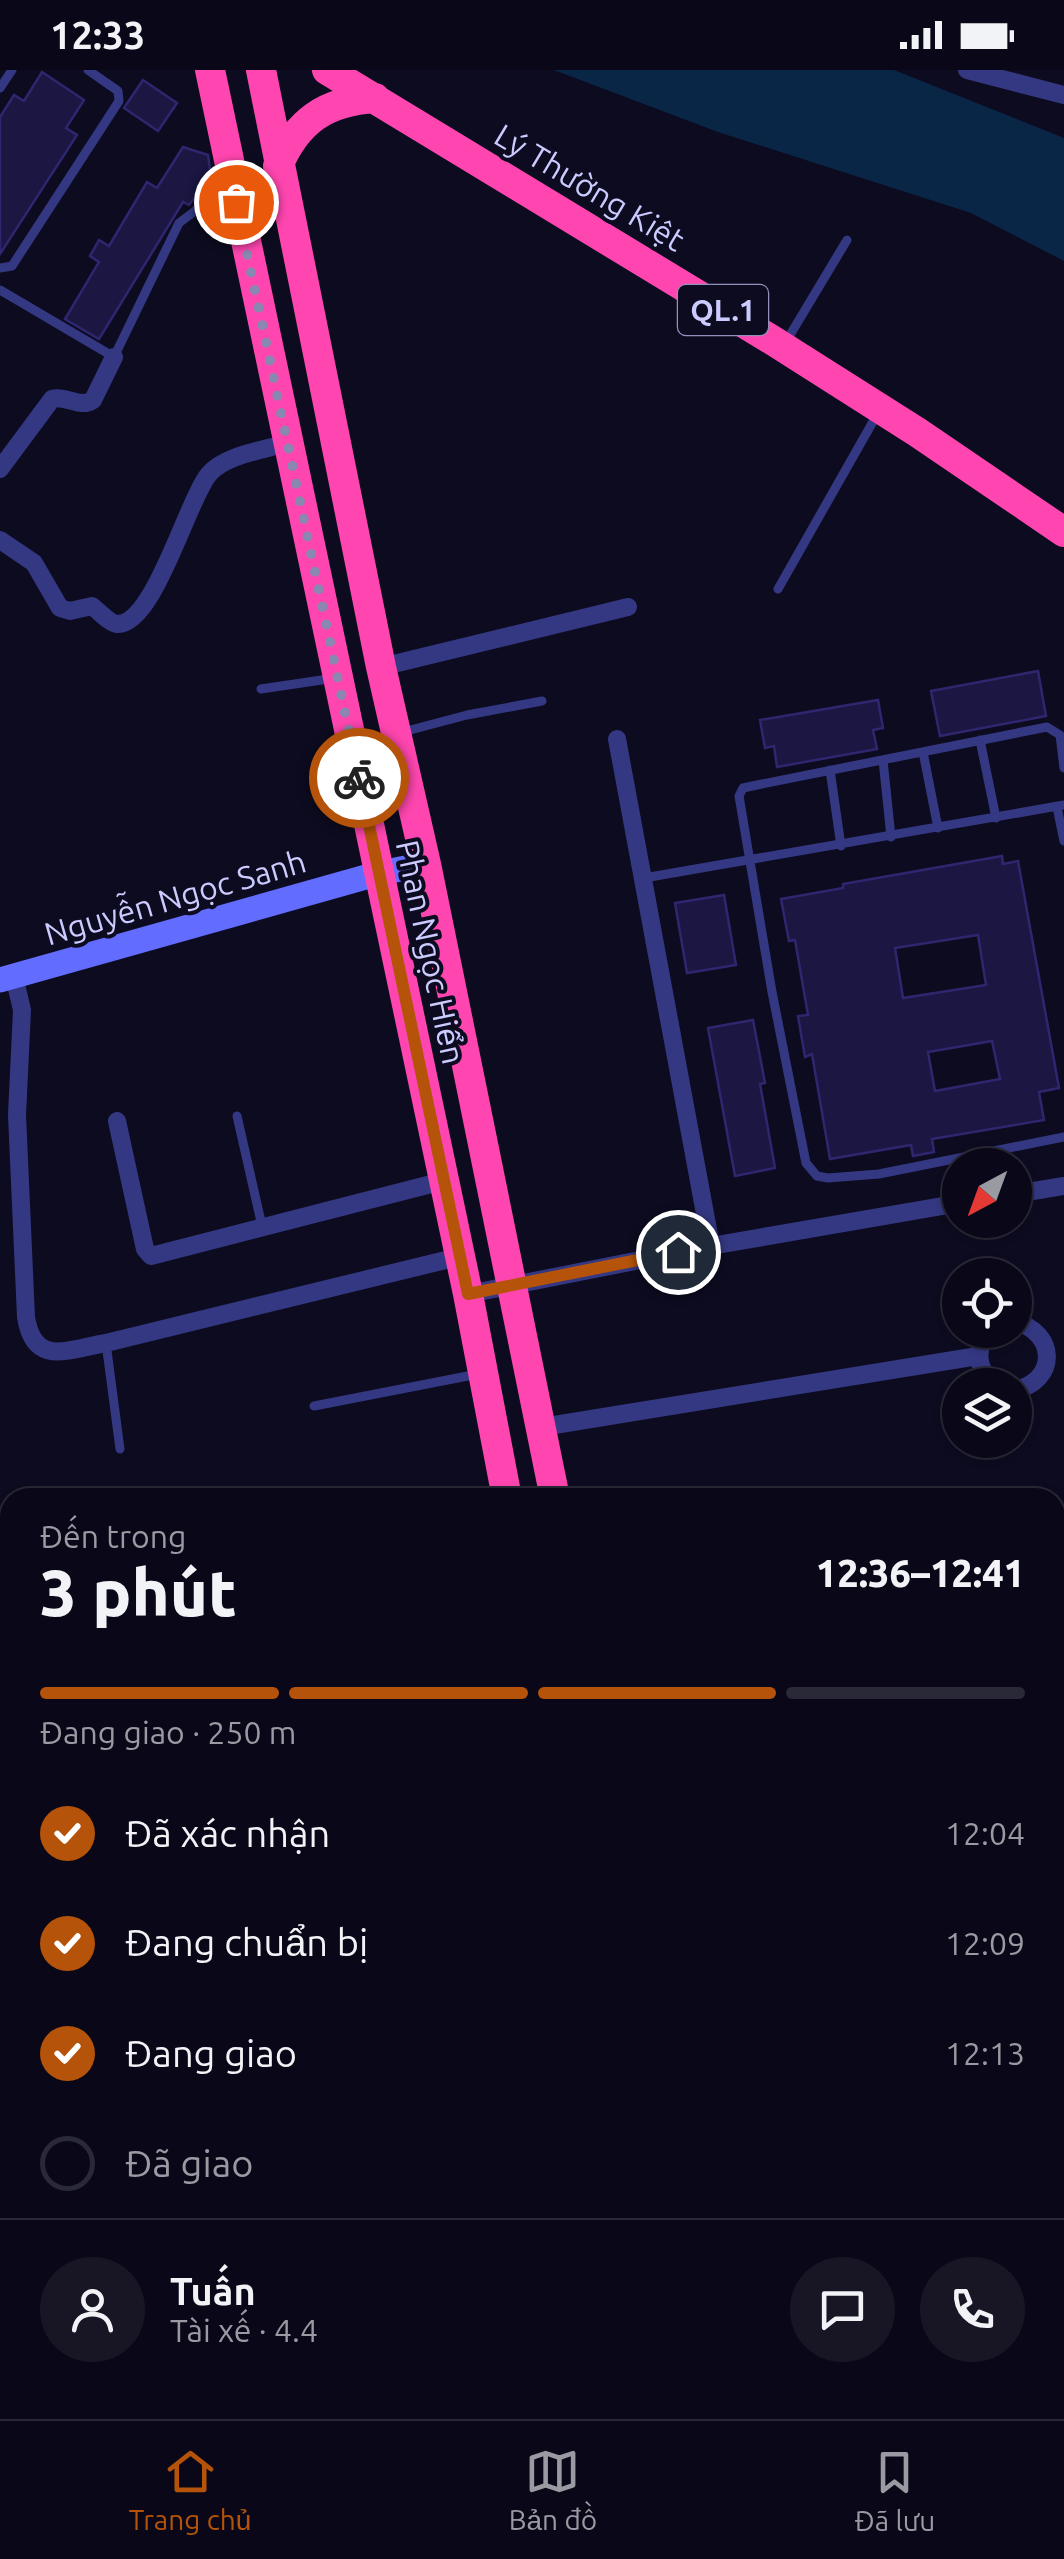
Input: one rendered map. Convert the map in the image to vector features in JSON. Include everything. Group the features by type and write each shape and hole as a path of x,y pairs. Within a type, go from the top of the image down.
{"highway":[{"name":"Phan Ngọc Hiển","path":"210,70 468,1294 505,1488"},
{"name":"Phan Ngọc Hiển","path":"260,70 553,1488"},
{"name":"Lý Thường Kiệt","path":"327,70 783,347 1064,532"},
{"path":"278,166 288,143 311,119 342,103 375,98"}],"street":[{"path":"967,70 1064,95"},
{"path":"0,469 52,399 60,397 84,404 93,400 114,357"},
{"path":"0,540 34,563 60,608 70,611 92,606 121,624 151,594 165,572 206,477 218,465 288,443"},
{"path":"381,666 628,607"},
{"path":"616,739 711,1246"},
{"name":"Nguyễn Ngọc Sanh","path":"7,978 380,873 426,864"},
{"path":"7,978 22,1010 18,1115 29,1336 39,1347 48,1351 106,1343 458,1257"},
{"path":"117,1121 144,1249 151,1256 443,1181"},
{"path":"1032,1191 1064,1186"},
{"path":"468,1294 942,1206"},
{"path":"1032,1328 1056,1355 1032,1384"},
{"path":"979,1348 982,1368"},
{"path":"542,1427 978,1356"}],"lane":[{"path":"0,88 12,70"},
{"path":"0,268 12,266 119,102 118,91 88,70"},
{"path":"0,290 114,357 179,223 196,210 228,168"},
{"path":"783,347 848,240"},
{"path":"778,590 880,409"},
{"path":"261,689 338,677"},
{"path":"397,734 542,701"},
{"path":"1064,768 1060,735 1052,728 830,770 740,792 772,992 810,1170 828,1178 879,1174 1064,1136"},
{"path":"980,740 996,818"},
{"path":"924,752 938,828"},
{"path":"883,760 891,837"},
{"path":"830,770 841,846"},
{"path":"642,878 1060,806 1064,841"},
{"path":"237,1116 262,1226"},
{"path":"106,1343 120,1449"},
{"path":"314,1406 481,1373"}],"water":[{"path":"554,70 894,70 1064,138 1064,261 971,213 718,132"}],"building":[{"path":"42,72 84,100 66,128 77,135 0,254 0,117 14,95 24,101"},
{"path":"143,80 177,103 158,131 124,108"},
{"path":"183,147 208,155 211,177 189,205 183,202 99,339 65,319 99,262 90,256 99,240 109,246 147,182 157,188"},
{"path":"1038,671 1046,716 940,736 931,691"},
{"path":"878,700 883,728 873,730 877,749 777,767 774,746 765,748 760,720"},
{"path":"1002,856 1003,864 1018,861 1059,1088 1039,1092 1044,1120 932,1139 934,1152 913,1156 911,1145 830,1159 812,1054 805,1057 798,1016 808,1015 795,940 789,941 781,899 843,888 843,884","holes":["978,935 986,985 903,998 895,948","992,1041 1000,1079 935,1091 928,1052"]},
{"path":"724,895 736,965 687,973 675,903"},
{"path":"753,1020 775,1168 735,1176 708,1028"}],"way so far":[{"path":"236,202 359,778"}],"route":[{"path":"359,778 468,1294 678,1252"}]}
